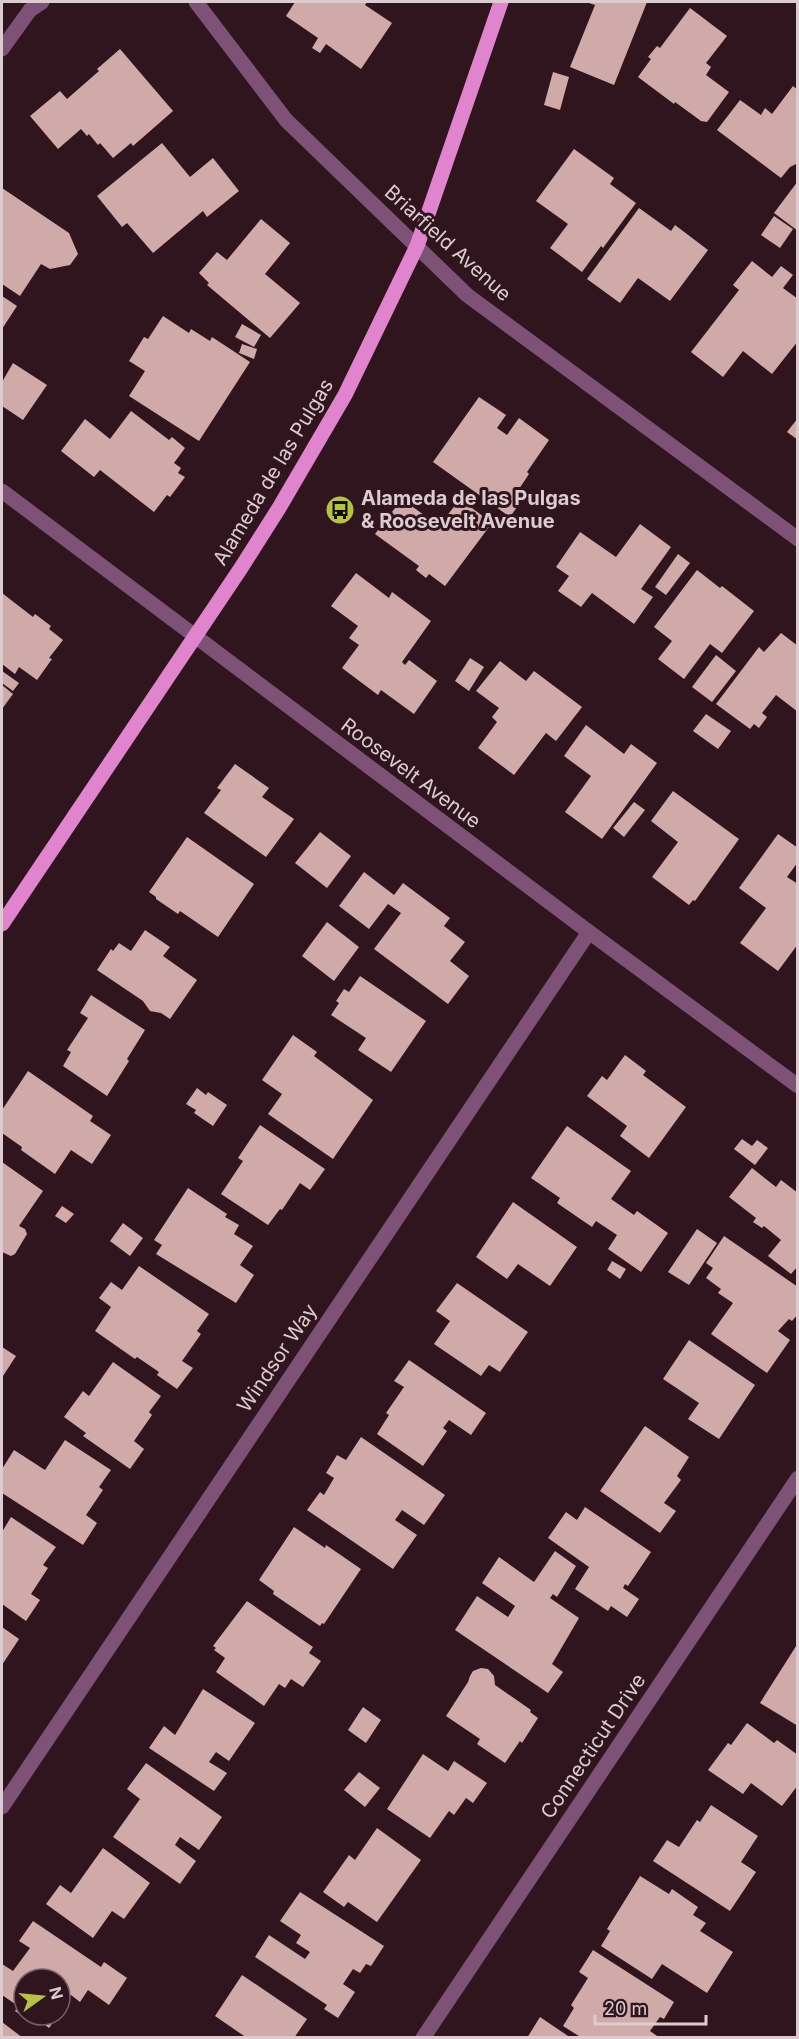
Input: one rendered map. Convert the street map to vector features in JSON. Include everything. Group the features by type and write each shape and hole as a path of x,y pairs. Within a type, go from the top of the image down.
{"main road":[{"name":"Alameda de las Pulgas","path":"2,924 279,508 345,395 417,246 501,2"}],"street":[{"path":"2,49 30,10 42,2"},
{"name":"Briarfield Avenue","path":"196,2 286,120 468,295 798,539"},
{"name":"Roosevelt Avenue","path":"2,491 798,1086"},
{"name":"Windsor Way","path":"2,1807 589,932"},
{"name":"Connecticut Drive","path":"423,2037 798,1478"}],"building":[{"path":"295,2 367,2 365,5 392,23 361,69 326,44 320,53 312,48 318,38 286,16"},
{"path":"586,2 647,2 614,85 570,67 595,5"},
{"path":"690,8 727,36 706,63 711,67 706,75 729,92 707,122 701,121 675,102 674,104 638,77 651,59 648,57 657,46 660,48"},
{"path":"120,49 173,111 133,146 131,143 113,158 100,143 98,145 89,134 87,136 81,129 58,149 30,116 60,91 67,99"},
{"path":"553,72 569,77 560,110 544,105"},
{"path":"793,86 798,90 798,163 790,167 781,178 717,130 740,100 761,115 765,108 772,114"},
{"path":"162,143 190,177 213,158 239,191 207,217 203,211 153,253 127,223 122,227 97,196"},
{"path":"574,149 614,178 610,184 636,203 582,272 550,248 568,224 536,201"},
{"path":"798,181 798,231 774,213"},
{"path":"2,188 69,233 78,254 70,265 50,269 41,264 20,296 2,284"},
{"path":"639,208 671,231 675,225 708,250 670,301 638,278 620,303 587,279"},
{"path":"774,216 793,229 780,248 761,235"},
{"path":"261,219 290,243 265,274 300,303 270,338 207,285 209,283 199,273 217,252 227,260"},
{"path":"752,261 772,277 781,266 793,275 783,288 798,299 798,341 772,374 743,351 723,377 691,352 739,290 733,285"},
{"path":"2,296 17,306 2,329"},
{"path":"163,316 189,333 191,329 210,341 212,337 250,362 199,441 129,396 145,371 129,361 144,337 148,339"},
{"path":"242,324 261,335 254,347 235,337"},
{"path":"242,344 257,349 254,359 239,353"},
{"path":"13,363 47,385 23,420 2,406 2,382"},
{"path":"479,397 506,415 497,428 507,435 519,418 549,440 527,472 529,474 517,492 524,497 510,517 433,462"},
{"path":"131,411 169,440 172,437 185,448 174,463 181,468 178,473 185,477 170,497 167,495 154,512 100,470 94,477 61,451 85,419 110,439"},
{"path":"798,418 798,440 787,432"},
{"path":"402,499 439,526 460,499 492,523 445,586 429,574 426,578 416,570 419,566 375,534"},
{"path":"640,524 671,547 641,589 653,597 634,624 592,593 581,607 558,591 569,576 556,567 580,532 616,557"},
{"path":"678,554 690,563 666,595 655,587"},
{"path":"697,570 754,611 722,653 710,644 684,679 658,659 672,641 654,627"},
{"path":"356,573 389,598 392,592 431,621 402,662 405,665 409,660 437,681 414,714 381,690 378,695 342,668 359,645 349,638 358,626 331,606"},
{"path":"2,593 33,617 35,614 51,626 49,629 63,640 49,658 52,659 37,680 19,667 15,674 2,664"},
{"path":"781,633 798,646 798,712 776,695 762,713 767,717 759,728 754,724 750,729 716,704 759,647 764,652"},
{"path":"716,655 736,671 712,702 692,687"},
{"path":"470,658 484,667 469,691 455,681"},
{"path":"500,661 526,681 534,671 582,707 556,741 546,733 514,775 478,748 497,722 492,717 499,708 476,691"},
{"path":"2,671 19,683 13,691 2,683"},
{"path":"2,685 13,694 2,709"},
{"path":"706,714 731,731 718,749 693,731"},
{"path":"586,725 624,754 631,744 657,763 602,839 565,812 591,776 564,756"},
{"path":"235,764 269,788 262,797 294,819 266,857 204,813 221,790 217,788"},
{"path":"673,791 739,839 695,901 693,900 689,905 652,877 678,842 651,821"},
{"path":"634,802 645,810 624,837 613,828"},
{"path":"320,832 351,856 327,888 295,863"},
{"path":"778,834 798,848 798,862 787,877 798,884 798,944 778,971 740,943 766,908 739,888"},
{"path":"187,837 254,884 218,937 180,911 178,914 149,892"},
{"path":"364,872 394,895 403,883 450,918 444,926 465,942 450,961 469,976 448,1004 374,949 401,913 388,904 369,929 339,906"},
{"path":"327,922 359,947 334,981 302,956"},
{"path":"145,930 170,947 163,956 197,980 170,1019 161,1013 150,1011 143,1001 97,970 111,949 113,951 119,943 131,951"},
{"path":"360,976 426,1021 391,1072 358,1050 366,1038 331,1015 344,989 349,992"},
{"path":"91,995 145,1030 107,1096 63,1066 71,1052 67,1050 88,1018 80,1013"},
{"path":"293,1035 317,1052 314,1056 373,1100 333,1159 268,1114 282,1094 262,1080"},
{"path":"625,1055 646,1071 643,1075 686,1107 649,1158 620,1136 627,1126 587,1096 602,1076 607,1080"},
{"path":"28,1071 93,1116 90,1121 111,1135 92,1164 71,1150 55,1174 21,1150 22,1147 2,1133 2,1110"},
{"path":"197,1088 206,1095 208,1092 227,1105 213,1126 194,1113 196,1110 186,1104"},
{"path":"260,1125 325,1169 310,1190 300,1183 282,1210 280,1209 268,1225 221,1194 243,1161 238,1158"},
{"path":"567,1126 631,1171 611,1199 634,1215 637,1211 668,1233 641,1272 608,1249 617,1235 596,1221 592,1227 557,1203 560,1198 531,1178"},
{"path":"742,1139 752,1146 757,1140 768,1148 755,1165 734,1149"},
{"path":"2,1162 43,1191 19,1226 25,1229 27,1234 15,1254 11,1256 2,1252"},
{"path":"752,1168 776,1187 781,1180 798,1193 798,1266 791,1274 768,1256 781,1240 764,1226 762,1228 753,1222 756,1218 729,1197"},
{"path":"188,1188 227,1214 225,1217 239,1225 234,1234 253,1246 240,1265 254,1275 236,1303 156,1254 162,1245 154,1240"},
{"path":"513,1202 577,1247 550,1286 518,1264 507,1279 476,1257"},
{"path":"62,1206 74,1214 66,1223 55,1216"},
{"path":"123,1223 143,1238 130,1256 110,1241"},
{"path":"697,1229 717,1243 689,1285 668,1272"},
{"path":"724,1236 798,1287 798,1314 792,1321 789,1319 778,1331 790,1340 767,1373 711,1334 733,1303 718,1293 721,1289 706,1278 713,1268 706,1263"},
{"path":"612,1261 626,1269 620,1279 607,1270"},
{"path":"139,1266 209,1314 197,1331 201,1334 182,1361 193,1368 177,1389 157,1375 159,1372 137,1357 135,1359 95,1331 111,1307 99,1298 111,1282 122,1290"},
{"path":"457,1283 528,1332 500,1372 489,1365 481,1376 434,1344 450,1321 436,1311"},
{"path":"689,1340 755,1385 719,1439 688,1419 699,1403 663,1379"},
{"path":"2,1347 16,1356 3,1376 2,1375"},
{"path":"409,1360 486,1413 471,1435 449,1420 443,1428 447,1431 423,1466 377,1434 389,1415 386,1413 404,1387 394,1381"},
{"path":"113,1362 161,1396 149,1412 152,1415 134,1441 144,1449 130,1469 83,1436 86,1433 64,1417 83,1391 89,1396"},
{"path":"645,1426 689,1457 677,1476 681,1480 664,1503 676,1511 660,1533 600,1491"},
{"path":"361,1437 445,1495 424,1525 402,1510 395,1520 417,1535 393,1569 307,1510 320,1492 324,1495 334,1478 326,1473 337,1455 346,1460"},
{"path":"65,1440 111,1470 99,1487 103,1490 86,1515 97,1523 83,1545 2,1493 2,1469 14,1450 45,1470"},
{"path":"585,1507 651,1552 628,1586 625,1584 623,1588 639,1599 627,1617 611,1606 608,1611 575,1589 589,1567 548,1538 566,1512 577,1520"},
{"path":"11,1517 56,1547 43,1565 48,1568 31,1594 40,1600 26,1621 2,1604 2,1532"},
{"path":"294,1527 361,1569 324,1624 320,1626 273,1594 274,1591 259,1580"},
{"path":"555,1551 576,1566 557,1597 553,1594 550,1598 579,1618 552,1664 563,1672 548,1693 455,1630 477,1596 508,1617 515,1606 482,1583 499,1557 534,1582"},
{"path":"247,1601 313,1647 309,1653 321,1661 303,1687 291,1679 285,1688 279,1684 264,1706 216,1672 225,1658 214,1650 216,1648 213,1646"},
{"path":"2,1627 19,1639 2,1665"},
{"path":"798,1643 798,1726 760,1703"},
{"path":"481,1668 488,1669 494,1676 495,1685 531,1710 530,1712 538,1718 522,1743 520,1741 505,1763 477,1744 480,1739 446,1716 473,1671"},
{"path":"203,1689 255,1723 229,1761 216,1752 209,1762 227,1773 214,1791 149,1748 164,1726 175,1735"},
{"path":"363,1707 381,1720 366,1743 348,1730"},
{"path":"747,1723 774,1743 777,1740 798,1755 798,1785 782,1806 751,1783 743,1794 708,1770 728,1743 731,1745"},
{"path":"423,1754 448,1771 454,1761 487,1783 473,1803 466,1798 454,1815 449,1811 430,1838 387,1809"},
{"path":"146,1763 222,1817 199,1850 180,1837 175,1845 196,1861 180,1884 113,1837 140,1799 127,1789"},
{"path":"359,1772 380,1788 365,1807 344,1790"},
{"path":"711,1805 758,1836 741,1862 756,1872 730,1911 653,1861 667,1840 679,1847 697,1820 700,1822"},
{"path":"377,1828 421,1860 377,1922 348,1902 344,1907 323,1892 349,1855 355,1860"},
{"path":"103,1848 150,1883 124,1919 112,1911 93,1938 46,1904 60,1885 71,1893"},
{"path":"640,1876 669,1894 672,1889 698,1907 693,1915 706,1923 700,1931 733,1952 707,1993 662,1964 652,1979 601,1946 610,1931 607,1929"},
{"path":"300,1892 384,1946 371,1966 366,1964 360,1973 353,1969 343,1984 355,1992 338,2018 324,2009 327,2005 255,1957 269,1935 305,1959 310,1952 296,1943 301,1935 280,1921"},
{"path":"33,1921 101,1967 104,1962 127,1978 109,2005 88,1990 80,2002 72,1996 72,1967 16,1967 30,1948 19,1941"},
{"path":"593,1950 674,2002 664,2019 660,2017 650,2031 660,2038 582,2038 563,2026 574,2008 571,2005 588,1978 579,1972"},
{"path":"2,1964 12,1970 12,2002 2,1995"},
{"path":"242,1975 307,2019 294,2038 247,2038 215,2016"},
{"path":"540,2017 571,2038 527,2038"},
{"path":"2,2022 23,2038 2,2038"}],"place":[{"name":"Alameda de las Pulgas & Roosevelt Avenue","path":"340,510"}]}
